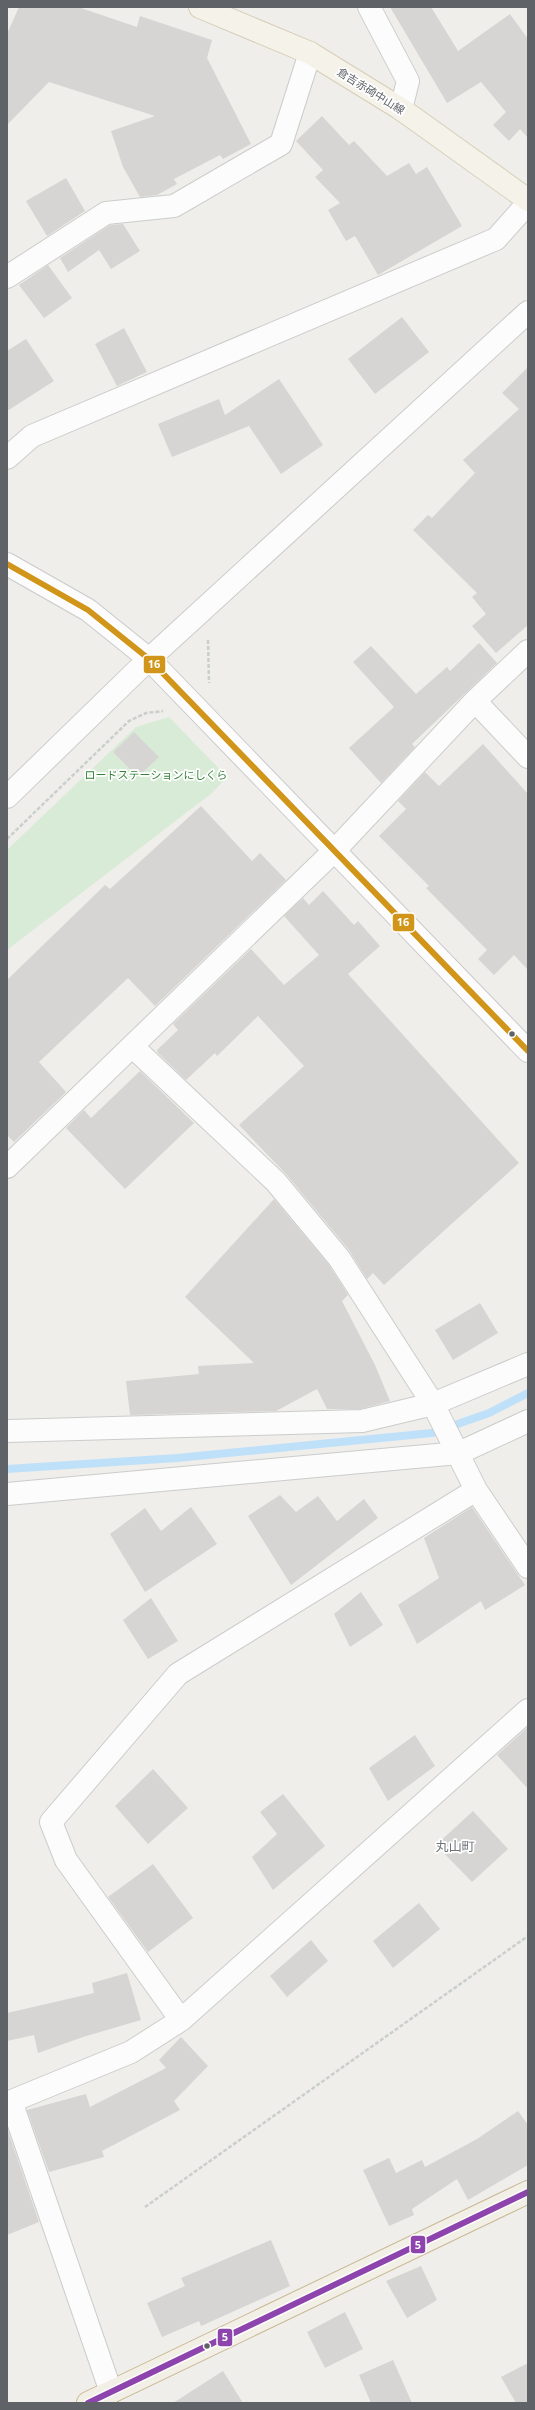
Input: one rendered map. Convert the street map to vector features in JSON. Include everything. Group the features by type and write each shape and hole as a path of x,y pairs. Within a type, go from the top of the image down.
{"highway":[{"path":"88,2403 528,2192"}],"main road":[{"name":"倉吉赤碕中山線","path":"200,7 310,53 402,109 528,200"}],"street":[{"path":"369,7 408,81 402,109"},
{"path":"7,277 106,213 174,206 281,144 310,53"},
{"path":"7,458 32,436 496,239 528,203"},
{"path":"7,797 149,659 211,604 528,312"},
{"path":"7,564 16,567 88,610 149,659 528,1051"},
{"path":"7,1167 133,1047 335,850 475,701 528,651"},
{"path":"475,701 528,757"},
{"path":"133,1047 276,1182 339,1258 433,1404 459,1453 476,1490 528,1567"},
{"path":"7,1431 362,1421 433,1404 528,1364"},
{"path":"7,1494 459,1453 528,1421"},
{"path":"181,2020 66,1860 50,1822 178,1674 476,1490"},
{"path":"111,2392 9,2102 131,2052 181,2020 528,1710"}],"path":[{"path":"7,839 129,721 146,713 163,711 180,721 196,709 209,695 208,652 211,604"},
{"path":"145,2207 528,1936"}],"green space":[{"name":"ロードステーションにしくら","path":"169,717 227,777 212,793 7,950 7,850 136,727"}],"building":[{"path":"19,7 78,7 137,27 140,16 212,40 207,58 251,144 223,159 220,155 174,179 177,184 157,195 140,197 123,167 111,131 155,116 49,82 7,125 7,34"},
{"path":"390,7 431,7 458,51 510,14 528,39 528,138 520,129 509,141 493,125 506,112 481,82 447,103"},
{"path":"322,116 349,145 354,141 387,176 409,163 416,174 427,167 462,226 378,275 355,236 346,241 328,210 340,203 315,177 323,170 296,141"},
{"path":"66,178 85,211 47,236 26,201"},
{"path":"123,224 140,251 111,269 99,250 68,272 60,258 110,225"},
{"path":"48,265 72,298 44,318 19,285"},
{"path":"402,317 429,352 375,394 348,359"},
{"path":"124,328 147,372 117,386 95,344"},
{"path":"26,339 54,381 7,411 7,351"},
{"path":"528,367 528,625 496,653 472,626 486,614 472,597 477,593 413,530 428,515 432,518 475,473 463,460 519,409 502,393"},
{"path":"279,379 323,445 281,474 249,426 172,457 158,424 219,399 225,415"},
{"path":"479,643 497,663 412,744 415,747 381,783 349,748 394,707 353,662 371,646 416,694 447,667 450,671"},
{"path":"134,732 159,757 138,777 113,752"},
{"path":"483,744 528,794 528,970 514,955 494,975 478,959 487,950 426,888 429,886 379,836 406,809 398,801 425,772 439,786"},
{"path":"201,806 252,861 260,853 286,880 155,1006 128,978 39,1062 66,1092 14,1142 7,1135 7,980 105,885 110,889"},
{"path":"323,891 354,925 358,921 380,946 348,974 519,1163 384,1285 373,1273 367,1279 349,1250 286,1174 239,1125 304,1066 258,1016 217,1056 215,1053 186,1080 158,1053 157,1050 178,1030 173,1024 251,949 284,985 319,955 284,916 303,898 309,905"},
{"path":"140,1071 194,1123 125,1189 66,1128 84,1110 91,1118"},
{"path":"274,1199 329,1265 348,1295 342,1301 375,1365 390,1401 360,1409 327,1409 317,1389 276,1411 130,1415 126,1381 199,1374 198,1366 254,1363 185,1297"},
{"path":"480,1303 498,1333 453,1360 435,1330"},
{"path":"280,1495 296,1512 318,1496 337,1521 364,1499 378,1518 291,1585 248,1516"},
{"path":"191,1507 217,1544 145,1592 110,1534 145,1508 161,1531"},
{"path":"472,1507 525,1585 485,1610 481,1601 417,1644 398,1605 439,1578 424,1538"},
{"path":"361,1592 383,1625 350,1647 334,1614"},
{"path":"151,1598 178,1641 148,1659 123,1620"},
{"path":"528,1727 528,1789 497,1755"},
{"path":"415,1735 435,1766 388,1801 369,1768"},
{"path":"153,1769 188,1808 148,1844 115,1806"},
{"path":"283,1794 325,1846 273,1890 252,1857 277,1834 260,1812"},
{"path":"473,1811 508,1849 472,1882 436,1845"},
{"path":"153,1864 193,1918 148,1952 108,1897"},
{"path":"419,1903 440,1929 393,1968 373,1941"},
{"path":"311,1940 328,1961 287,1997 270,1976"},
{"path":"127,1973 141,2020 83,2037 38,2053 34,2035 7,2041 7,2013 94,1993 92,1983"},
{"path":"181,2037 208,2066 174,2101 180,2110 102,2151 104,2157 49,2172 27,2110 86,2094 90,2107 166,2068 159,2060"},
{"path":"518,2111 528,2125 528,2165 468,2200 457,2179 412,2209 414,2215 389,2226 363,2170 389,2158 396,2173 422,2160 425,2167 477,2139"},
{"path":"7,2128 39,2222 7,2235"},
{"path":"271,2240 290,2286 201,2326 199,2321 162,2337 147,2303 185,2286 181,2278"},
{"path":"421,2266 437,2300 407,2318 386,2281"},
{"path":"345,2312 363,2349 325,2368 307,2332"},
{"path":"393,2360 412,2403 371,2403 359,2375"},
{"path":"528,2363 528,2403 516,2403 501,2377"},
{"path":"223,2371 243,2403 173,2403"}],"waterway":[{"path":"7,1469 177,1458 432,1433 489,1413 528,1393"}],"transit line":[{"name":"16","path":"7,564 88,610 149,659 528,1051"},
{"name":"5","path":"88,2403 528,2192"}],"district":[{"name":"丸山町","path":"455,1846"}]}
